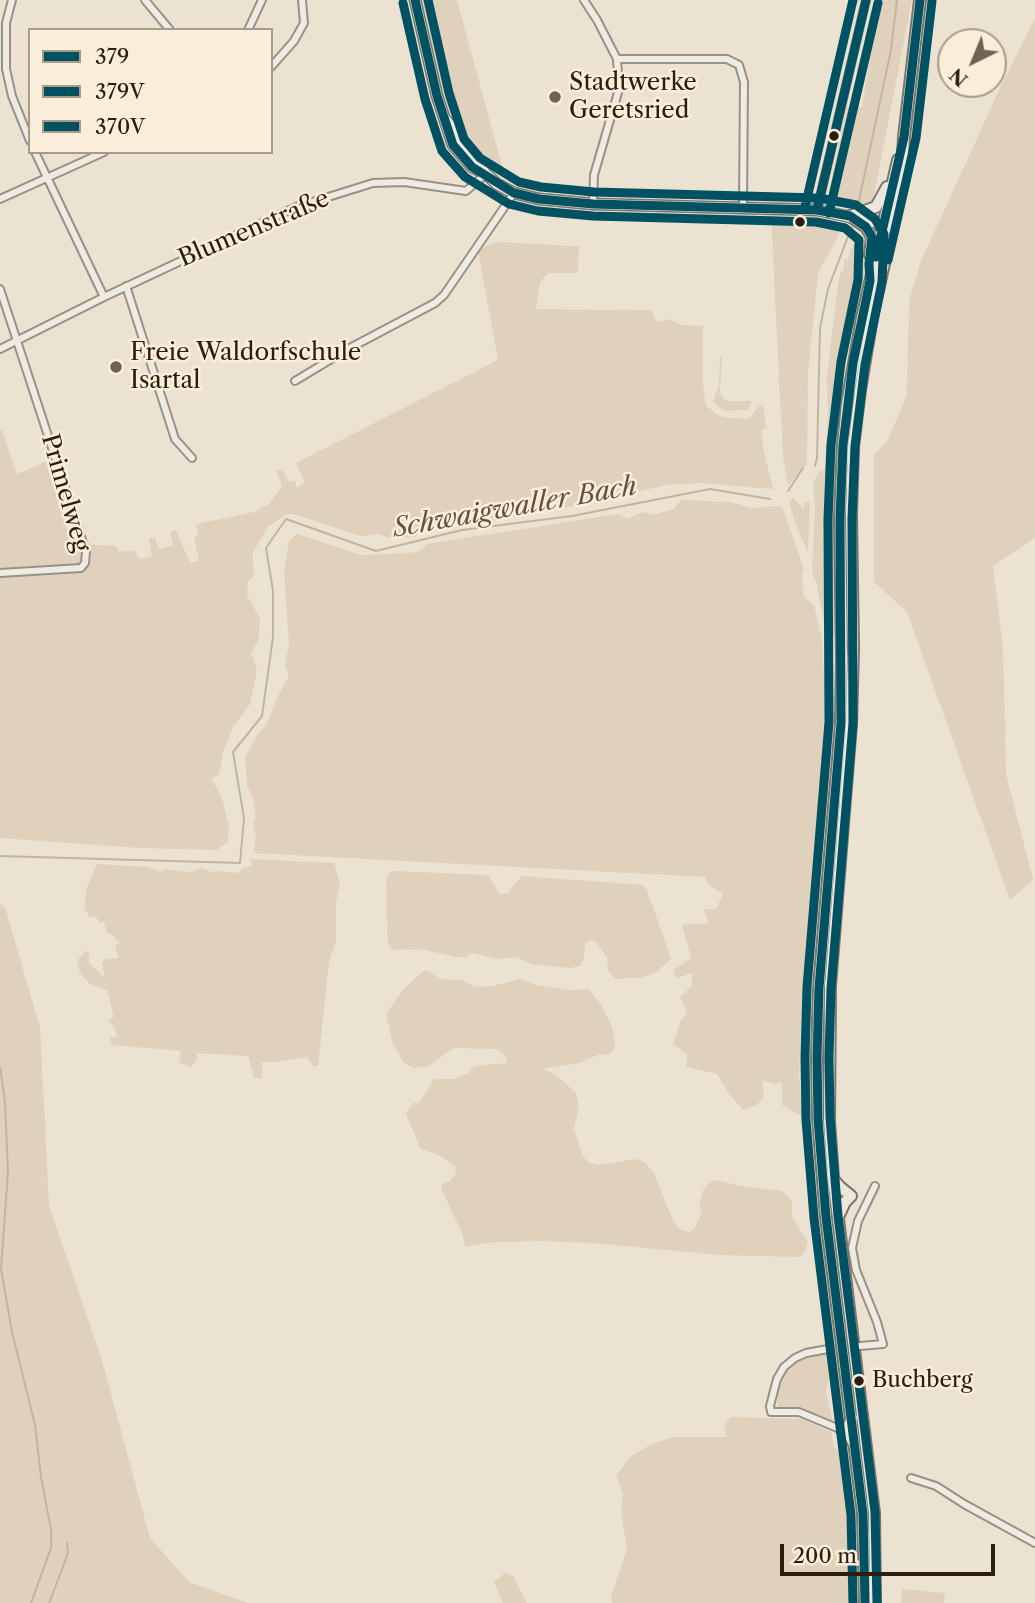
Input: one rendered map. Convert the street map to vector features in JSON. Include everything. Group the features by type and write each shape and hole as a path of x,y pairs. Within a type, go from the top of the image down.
{"main road":[{"path":"865,1603 865,1545 856,1447 826,1217 818,1119 819,988 841,723 840,519 843,445 853,363 870,282 901,188 904,137 920,0"},
{"path":"875,1603 874,1513 832,1178 829,1121 830,986 851,724 853,447 895,173 904,137"},
{"path":"850,216 876,207 895,173"},
{"path":"850,216 866,227 872,237 870,282"},
{"path":"832,1178 852,1196 845,1202 836,1219"},
{"path":"842,1430 848,1427 852,1418"},
{"path":"842,1430 849,1434 856,1447"}],"street":[{"path":"12,0 6,23 6,69 12,96 28,136"},
{"path":"249,28 262,0"},
{"path":"273,65 294,41 304,23 302,0"},
{"path":"415,0 437,96 446,120 486,174 514,193 539,199 593,204 817,210 889,225"},
{"path":"584,0 617,59 618,89 594,175 593,204"},
{"path":"817,210 866,0"},
{"path":"148,1 168,28"},
{"path":"617,59 727,59 739,65 744,82 743,206"},
{"path":"36,154 104,297"},
{"path":"0,199 100,154"},
{"name":"Blumenstraße","path":"0,349 126,286 296,207 361,186 404,182 466,191 486,174"},
{"path":"295,381 348,349 435,303 444,295 514,193"},
{"path":"126,286 175,439 192,458"},
{"path":"0,289 18,341"},
{"name":"Primelweg","path":"0,573 81,568 86,556 18,341"},
{"path":"860,1346 883,1344 856,1270 852,1248 858,1221 875,1186"},
{"path":"852,1196 867,1200"},
{"path":"828,1349 795,1357 784,1367 777,1379 771,1412 799,1412 842,1430"},
{"path":"911,1478 936,1486 1035,1543"}],"shaded area":[{"path":"419,0 457,0 504,173 495,172 462,134 443,100"},
{"path":"880,0 912,0 872,206 827,201 847,107 862,107"},
{"path":"1035,18 1035,538 993,566 1003,648 1006,774 1033,880 1010,900 907,612 874,582 874,454 887,442 907,395 909,301 921,261 996,98 1007,98 1007,74"},
{"path":"771,216 820,220 821,229 832,228 840,233 818,273 808,372 807,464 788,486 783,457"},
{"path":"495,242 579,246 578,273 548,273 540,282 536,309 651,310 657,322 668,319 681,325 703,326 703,385 706,405 723,417 745,419 751,417 759,406 763,405 766,429 762,429 763,447 773,489 701,483 667,485 487,522 457,523 427,529 415,537 392,538 377,534 361,536 287,514 268,527 252,554 254,576 248,582 247,595 260,619 259,639 251,653 257,671 250,704 233,727 223,752 219,775 211,779 221,795 229,826 228,841 217,850 139,848 0,838 0,431 2,430 17,474 50,460 49,468 70,537 80,544 116,546 119,552 134,550 140,559 152,556 149,539 155,537 159,549 173,545 170,532 176,530 190,563 199,560 194,537 198,535 196,524 254,512 269,504 282,486 276,470 283,471 289,482 295,481 297,488 305,482 296,463 498,360 478,250"},
{"path":"855,245 867,247 867,260 843,378 839,636 826,632 812,572 815,507 813,483 825,465 827,376 838,285 844,269 844,259 848,260 850,250"},
{"path":"720,357 722,397 726,401 752,401 748,410 727,411 713,401 719,384"},
{"path":"793,498 804,509 805,502 810,501 808,552 794,520 789,501"},
{"path":"681,500 731,502 751,508 782,506 804,569 804,597 814,605 822,639 825,695 821,795 802,1001 799,1075 803,1117 782,1105 782,1082 774,1084 762,1080 764,1096 757,1105 743,1110 717,1074 686,1067 687,1054 673,1044 681,1020 687,1013 680,997 692,986 692,973 677,978 673,970 691,958 682,925 708,923 704,909 716,909 723,894 708,884 705,877 254,853 256,837 253,823 256,817 247,785 245,758 266,725 289,676 285,664 289,645 284,571 289,541 297,534 361,555 410,553 420,551 427,544 618,514 627,519 642,512 653,515 674,509"},
{"path":"250,859 334,863 340,885 336,901 336,940 329,962 318,1066 313,1066 307,1057 262,1062 262,1078 254,1078 248,1056 197,1053 197,1060 190,1067 179,1062 181,1051 112,1045 110,1037 117,1037 115,1028 108,1020 114,1017 107,990 90,984 80,973 77,961 86,950 89,963 105,978 102,963 106,959 119,958 115,946 120,943 112,934 107,933 104,921 100,923 96,917 90,917 84,909 87,887 97,864 148,867 162,872 164,869 191,872 202,868 212,872 238,873 244,867 252,865"},
{"path":"389,873 488,875 500,894 510,893 522,876 643,885 671,959 655,973 639,978 616,979 608,971 607,958 597,943 591,940 585,943 581,965 571,968 531,964 517,957 499,959 472,953 457,957 420,949 394,950 388,944 386,882"},
{"path":"0,904 5,907 40,1028 49,1206 101,1357 150,1538 189,1582 248,1603 0,1603"},
{"path":"423,971 429,971 440,979 462,980 475,987 493,986 520,979 536,985 569,990 589,989 602,1006 612,1027 614,1050 608,1055 600,1054 579,1063 543,1069 555,1074 576,1093 579,1106 574,1129 583,1156 589,1163 599,1165 636,1159 644,1162 653,1171 673,1221 681,1230 690,1232 701,1215 700,1200 704,1188 711,1182 717,1180 782,1191 789,1197 792,1217 808,1242 804,1253 799,1257 719,1255 594,1243 538,1241 485,1243 465,1247 463,1235 441,1188 442,1184 455,1175 456,1167 442,1157 420,1148 406,1114 413,1103 419,1103 434,1079 454,1079 469,1073 474,1066 508,1063 498,1049 453,1048 429,1066 413,1068 404,1063 393,1044 386,1014 402,991"},
{"path":"829,1352 830,1371 826,1391 833,1423 799,1410 778,1410 777,1393 781,1378 791,1365"},
{"path":"731,1417 802,1419 832,1433 833,1445 843,1458 853,1536 853,1603 612,1603 611,1596 627,1549 621,1511 623,1495 616,1476 631,1456 650,1445 673,1437 727,1437 724,1426"},
{"path":"505,1573 513,1576 527,1603 503,1603 494,1582"},
{"path":"902,1589 945,1593 944,1603 901,1603"}],"waterway":[{"name":"Schwaigwaller Bach","path":"858,205 891,50 897,0"},
{"name":"Schwaigwaller Bach","path":"815,466 820,328 828,289 852,226"},
{"name":"Schwaigwaller Bach","path":"788,491 803,468"},
{"name":"Schwaigwaller Bach","path":"0,856 240,863 244,818 233,752 262,716 273,637 273,591 266,548 286,519 376,551 462,530 572,516 710,489 770,499"},
{"path":"0,1067 5,1102 8,1172 1,1269 12,1332 35,1425 51,1529 51,1548 31,1603"},
{"path":"49,1603 68,1552 67,1543"}],"transit line":[{"name":"379","path":"415,0 437,96 453,145 472,167 514,193 539,199 593,204 817,210 850,216 866,227 872,237 870,281 853,363 843,445 840,519 841,723 819,988 817,1057 818,1119 826,1217 863,1514 865,1603"},
{"name":"370V","path":"428,0 449,93 464,139 480,158 519,182 594,192 819,198 856,205 875,219 884,234 882,282 865,365 855,446 852,519 853,723 831,989 829,1057 830,1118 838,1216 875,1512 877,1603"},
{"name":"370V","path":"805,207 853,0"},
{"name":"379","path":"817,210 866,0"},
{"name":"379","path":"876,257 904,137 920,0"},
{"name":"379V","path":"888,260 916,138 932,1"},
{"name":"379V","path":"403,3 425,99 442,151 465,177 509,204 538,211 593,216 816,222 845,228 859,240 858,280 841,362 831,445 828,519 829,722 807,987 805,1057 806,1120 814,1218 851,1515 853,1603"},
{"name":"379V","path":"829,213 878,3"}],"place":[{"name":"Stadtwerke Geretsried","path":"555,97"},
{"name":"Freie Waldorfschule Isartal","path":"116,367"},
{"name":"Buchberg","path":"859,1381"}]}
